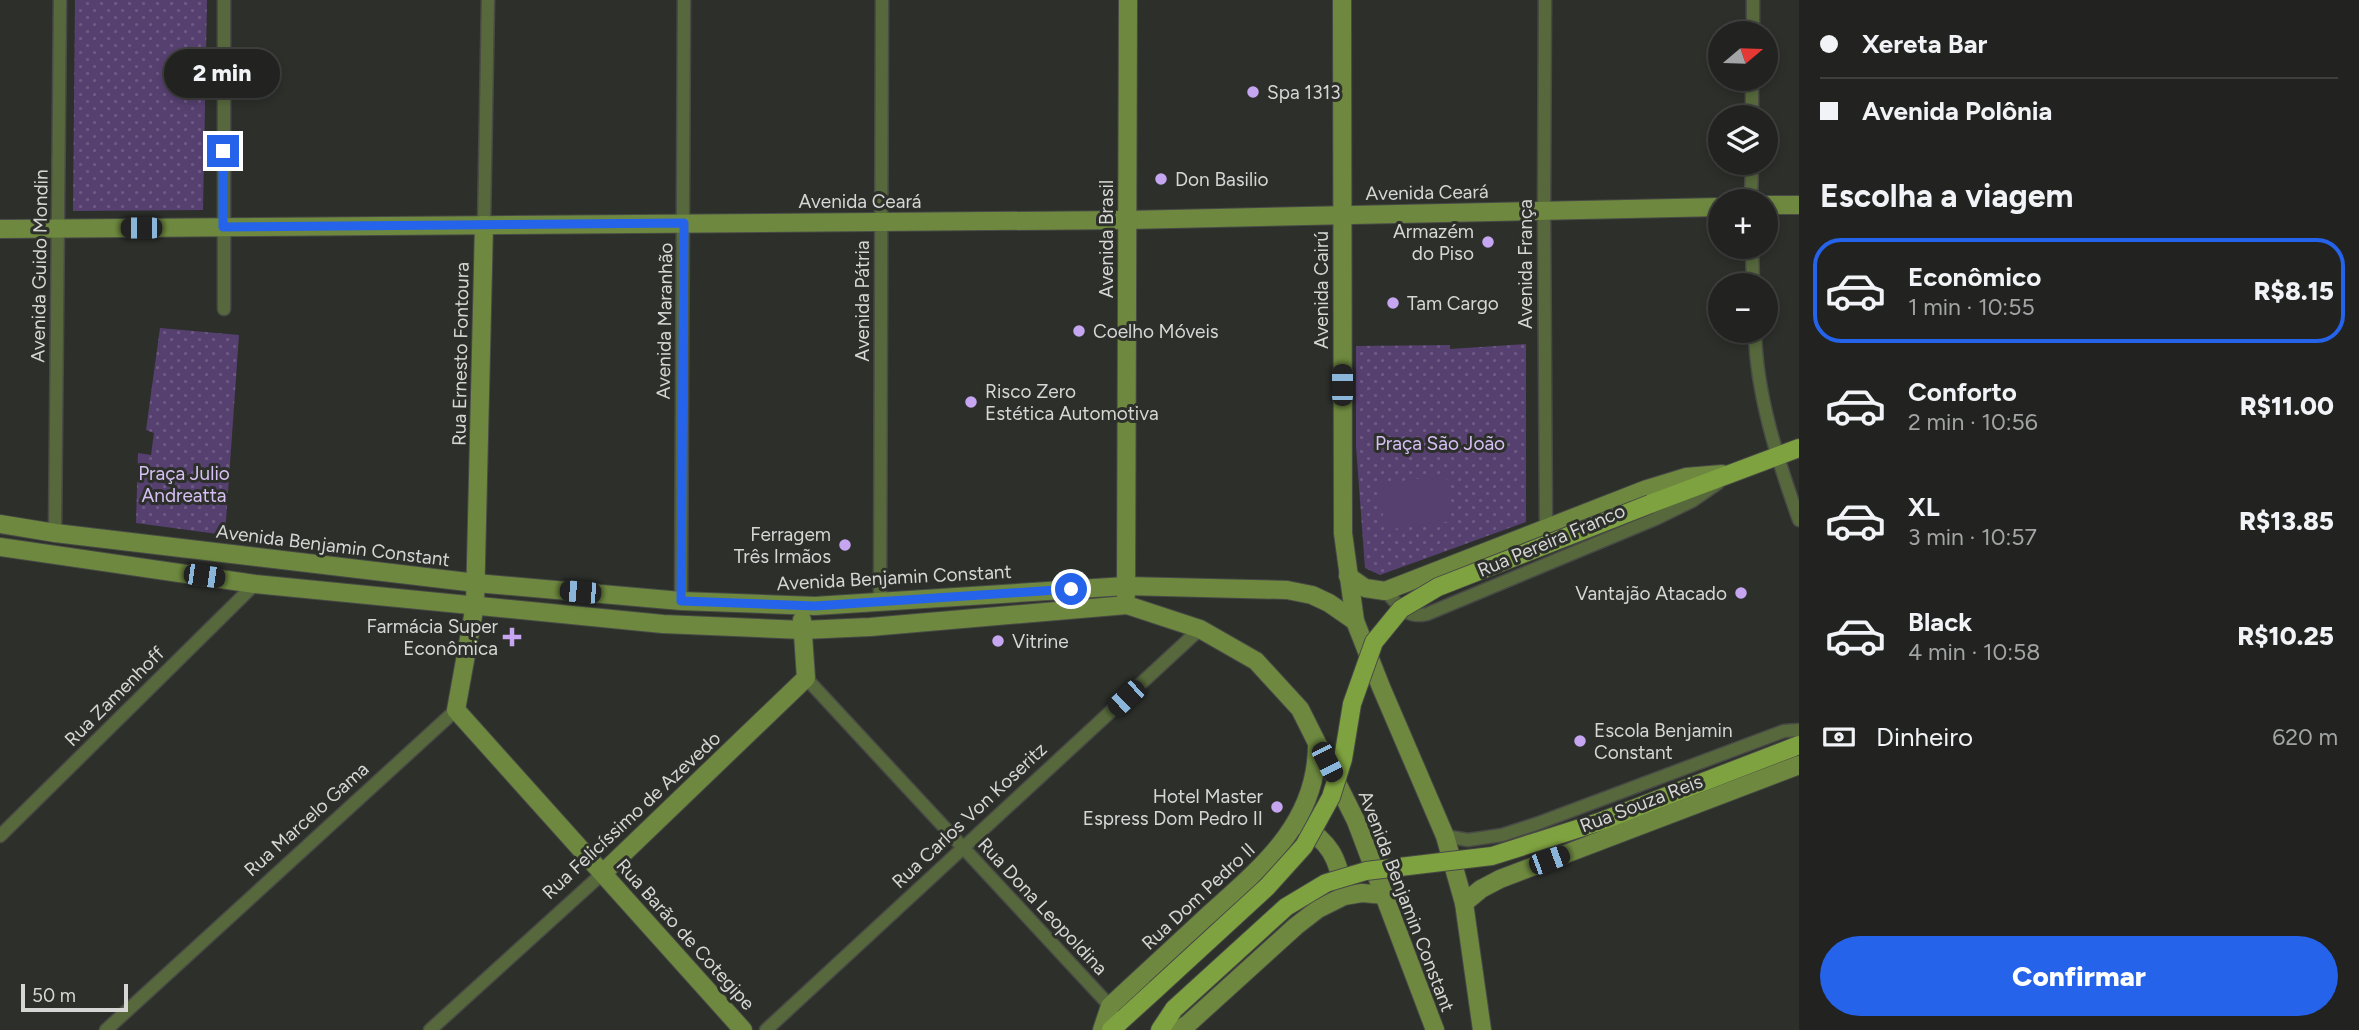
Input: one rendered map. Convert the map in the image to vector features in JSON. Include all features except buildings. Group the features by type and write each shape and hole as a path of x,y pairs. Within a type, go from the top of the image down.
{"main road":[{"name":"Avenida Brasil","path":"1127,605 1128,0"},
{"name":"Avenida Cairú","path":"1342,0 1343,533 1355,621"},
{"path":"1778,205 1799,205"},
{"name":"Avenida Ceará","path":"0,229 1127,220 1708,206"},
{"name":"Rua Ernesto Fontoura","path":"475,605 484,225"},
{"name":"Rua Pereira Franco","path":"1111,1030 1267,887 1304,846 1331,797 1343,759 1352,704 1374,642 1401,609 1438,587 1799,448"},
{"name":"Rua Pereira Franco","path":"1348,576 1365,587 1385,591 1647,489 1686,477 1732,473"},
{"name":"Avenida Benjamin Constant","path":"0,524 55,533 476,583 681,601 801,606 1126,586 1287,590 1311,595 1329,603 1355,621 1445,836 1464,903 1482,1030"},
{"name":"Avenida Benjamin Constant","path":"0,547 255,584 663,624 803,630 870,627 1127,605 1200,629 1256,661 1300,709 1356,821 1435,1030"},
{"path":"456,710 475,605"},
{"path":"801,606 806,678"},
{"name":"Rua Felicíssimo de Azevedo","path":"603,873 806,678"},
{"name":"Rua Barão de Cotegipe","path":"456,710 743,1030"},
{"name":"Rua Dom Pedro II","path":"1102,1030 1110,1006 1273,856 1297,821 1311,793 1317,769 1318,743"},
{"path":"1160,1030 1174,1009 1286,907 1326,883 1366,871 1492,856 1602,821 1793,748"},
{"name":"Rua Souza Reis","path":"1464,903 1481,889 1500,879 1799,765"},
{"path":"1297,821 1317,834 1333,851 1345,896"},
{"path":"1178,1030 1188,1024 1296,926 1325,905 1345,896 1362,893 1385,895"}],"street":[{"name":"Avenida Guido Mondin","path":"55,533 60,0"},
{"path":"223,0 224,309"},
{"name":"Rua Ernesto Fontoura","path":"484,225 488,0"},
{"name":"Avenida Maranhão","path":"681,601 684,0"},
{"name":"Avenida Pátria","path":"880,602 882,0"},
{"name":"Avenida França","path":"1545,0 1546,528"},
{"path":"1753,0 1753,21"},
{"path":"1755,343 1777,456 1799,520"},
{"name":"Rua Pereira Franco","path":"1385,591 1406,612 1415,617 1427,614 1656,519 1692,501 1732,473"},
{"name":"Rua Zamenhoff","path":"0,836 255,584"},
{"name":"Rua Carlos Von Koseritz","path":"766,1030 1200,629"},
{"name":"Rua Dona Leopoldina","path":"806,678 1110,1006"},
{"name":"Rua Marcelo Gama","path":"106,1030 456,710"},
{"name":"Rua Souza Reis","path":"1445,836 1468,840 1502,835 1784,731 1799,730"},
{"name":"Rua Felicíssimo de Azevedo","path":"430,1030 603,873"}],"green space":[{"path":"75,0 207,0 203,210 73,211"},
{"name":"Praça Julio Andreatta","path":"160,328 239,335 225,535 136,523 138,453 151,455 154,433 146,430"},
{"name":"Praça São João","path":"1526,344 1526,522 1380,575 1365,568 1356,446 1356,346 1450,345 1450,349"},
{"path":"1446,475 1452,521 1385,530 1379,484"}],"place":[{"name":"Spa 1313","path":"1253,92"},
{"name":"Don Basilio","path":"1161,179"},
{"name":"Armazém do Piso","path":"1488,242"},
{"name":"Tam Cargo","path":"1393,303"},
{"name":"Coelho Móveis","path":"1079,331"},
{"name":"Risco Zero Estética Automotiva","path":"971,402"},
{"name":"Ferragem Três Irmãos","path":"845,545"},
{"name":"Vantajão Atacado","path":"1741,593"},
{"name":"Farmácia Super Econômica","path":"512,637"},
{"name":"Vitrine","path":"998,641"},
{"name":"Escola Benjamin Constant","path":"1580,741"},
{"name":"Hotel Master Espress Dom Pedro II","path":"1277,807"}],"route":[{"path":"223,151 223,227 684,223 681,601 815,606 1071,589"}]}
